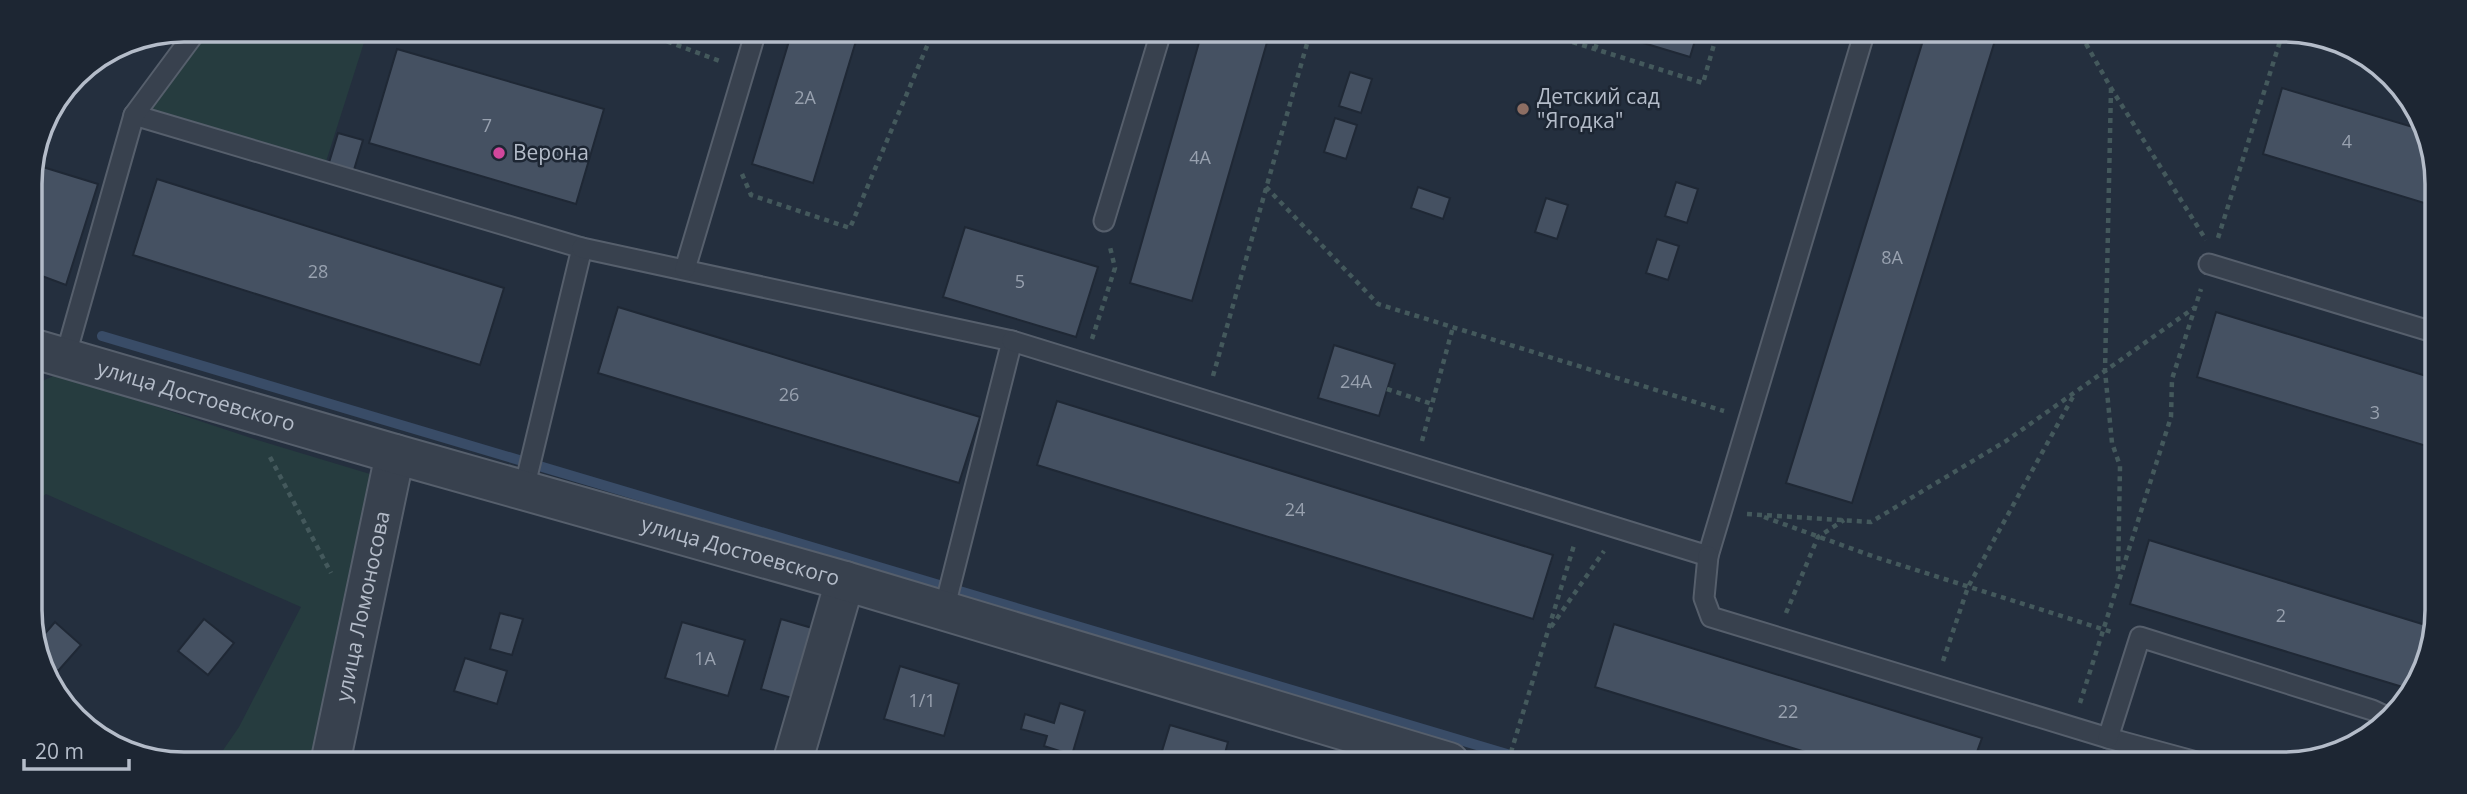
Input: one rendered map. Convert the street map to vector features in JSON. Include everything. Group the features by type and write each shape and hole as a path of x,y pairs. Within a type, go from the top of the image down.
{"street":[{"name":"улица Достоевского","path":"48,353 845,581 1416,752"},
{"name":"улица Ломоносова","path":"332,752 395,454"},
{"path":"795,752 845,581"}],"lane":[{"path":"48,353 134,115 188,42"},
{"path":"685,269 753,42"},
{"path":"1104,221 1158,42"},
{"path":"1862,42 1708,556 1704,598 1711,617 2160,752"},
{"path":"134,115 582,248 1012,341 1708,556"},
{"path":"524,489 582,248"},
{"path":"2211,258 2425,329"},
{"path":"944,610 1012,341"},
{"path":"2108,738 2140,638 2380,714"}],"path":[{"path":"669,42 744,70"},
{"path":"725,135 751,195 850,228 929,42"},
{"path":"1206,401 1307,42"},
{"path":"1573,42 1703,83 1715,42"},
{"path":"1595,49 1597,42"},
{"path":"2085,42 2211,258"},
{"path":"2072,727 2171,417 2172,379 2280,42"},
{"path":"2111,88 2105,371 2112,443 2120,466 2118,583"},
{"path":"1266,187 1378,304 1749,419"},
{"path":"1085,363 1115,268 1104,221"},
{"path":"1721,511 1871,522 2006,441 2195,307"},
{"path":"1416,466 1452,327"},
{"path":"1387,389 1432,404"},
{"path":"1934,685 1968,587 2076,392"},
{"path":"262,449 277,470 332,574"},
{"path":"1757,515 1968,587 2103,630 2140,638"},
{"path":"1511,752 1583,517"},
{"path":"1776,636 1818,537 1844,520"},
{"path":"1548,631 1620,528"}],"green space":[{"path":"188,42 364,42 323,171 134,115"},
{"path":"58,374 370,474 321,752 222,752 239,727 301,607 46,494 42,497 42,381"}],"building":[{"path":"789,42 856,42 813,183 752,164"},
{"path":"1199,42 1267,42 1192,301 1130,283"},
{"path":"1640,42 1695,42 1690,57"},
{"path":"1923,42 1995,42 1852,503 1786,483"},
{"path":"397,49 604,109 576,204 369,143"},
{"path":"1350,72 1372,79 1361,113 1339,106"},
{"path":"2282,88 2412,127 2424,165 2425,203 2263,154"},
{"path":"1335,118 1357,125 1346,159 1324,152"},
{"path":"338,133 363,140 353,173 328,166"},
{"path":"43,167 98,184 66,285 42,276"},
{"path":"157,179 504,288 480,365 133,255"},
{"path":"1676,182 1698,189 1687,223 1665,216"},
{"path":"1418,187 1450,198 1443,219 1411,208"},
{"path":"1546,198 1568,205 1557,239 1535,232"},
{"path":"965,227 1098,267 1076,337 943,297"},
{"path":"1657,239 1679,246 1668,280 1646,273"},
{"path":"618,307 980,417 959,483 598,373"},
{"path":"2216,312 2425,376 2425,446 2197,377"},
{"path":"1334,345 1395,364 1379,416 1318,398"},
{"path":"1057,401 1553,555 1533,619 1037,465"},
{"path":"2149,540 2424,625 2424,629 2417,656 2402,687 2130,604"},
{"path":"500,613 523,619 512,655 490,649"},
{"path":"204,619 234,643 208,675 178,651"},
{"path":"781,619 812,628 792,698 761,689"},
{"path":"55,622 81,645 58,671 50,656 44,634"},
{"path":"682,622 745,640 728,696 665,678"},
{"path":"1614,624 1982,738 1977,752 1805,752 1595,687"},
{"path":"465,658 507,671 497,704 454,691"},
{"path":"900,666 959,684 944,736 884,719"},
{"path":"1060,703 1085,711 1073,752 1044,746 1047,736 1021,729 1025,714 1054,723"},
{"path":"1170,725 1228,742 1225,752 1162,752"}],"waterway":[{"path":"102,336 1500,752"}],"place":[{"name":"Детский сад \"Ягодка\"","path":"1523,109"},
{"name":"Верона","path":"499,153"}]}
